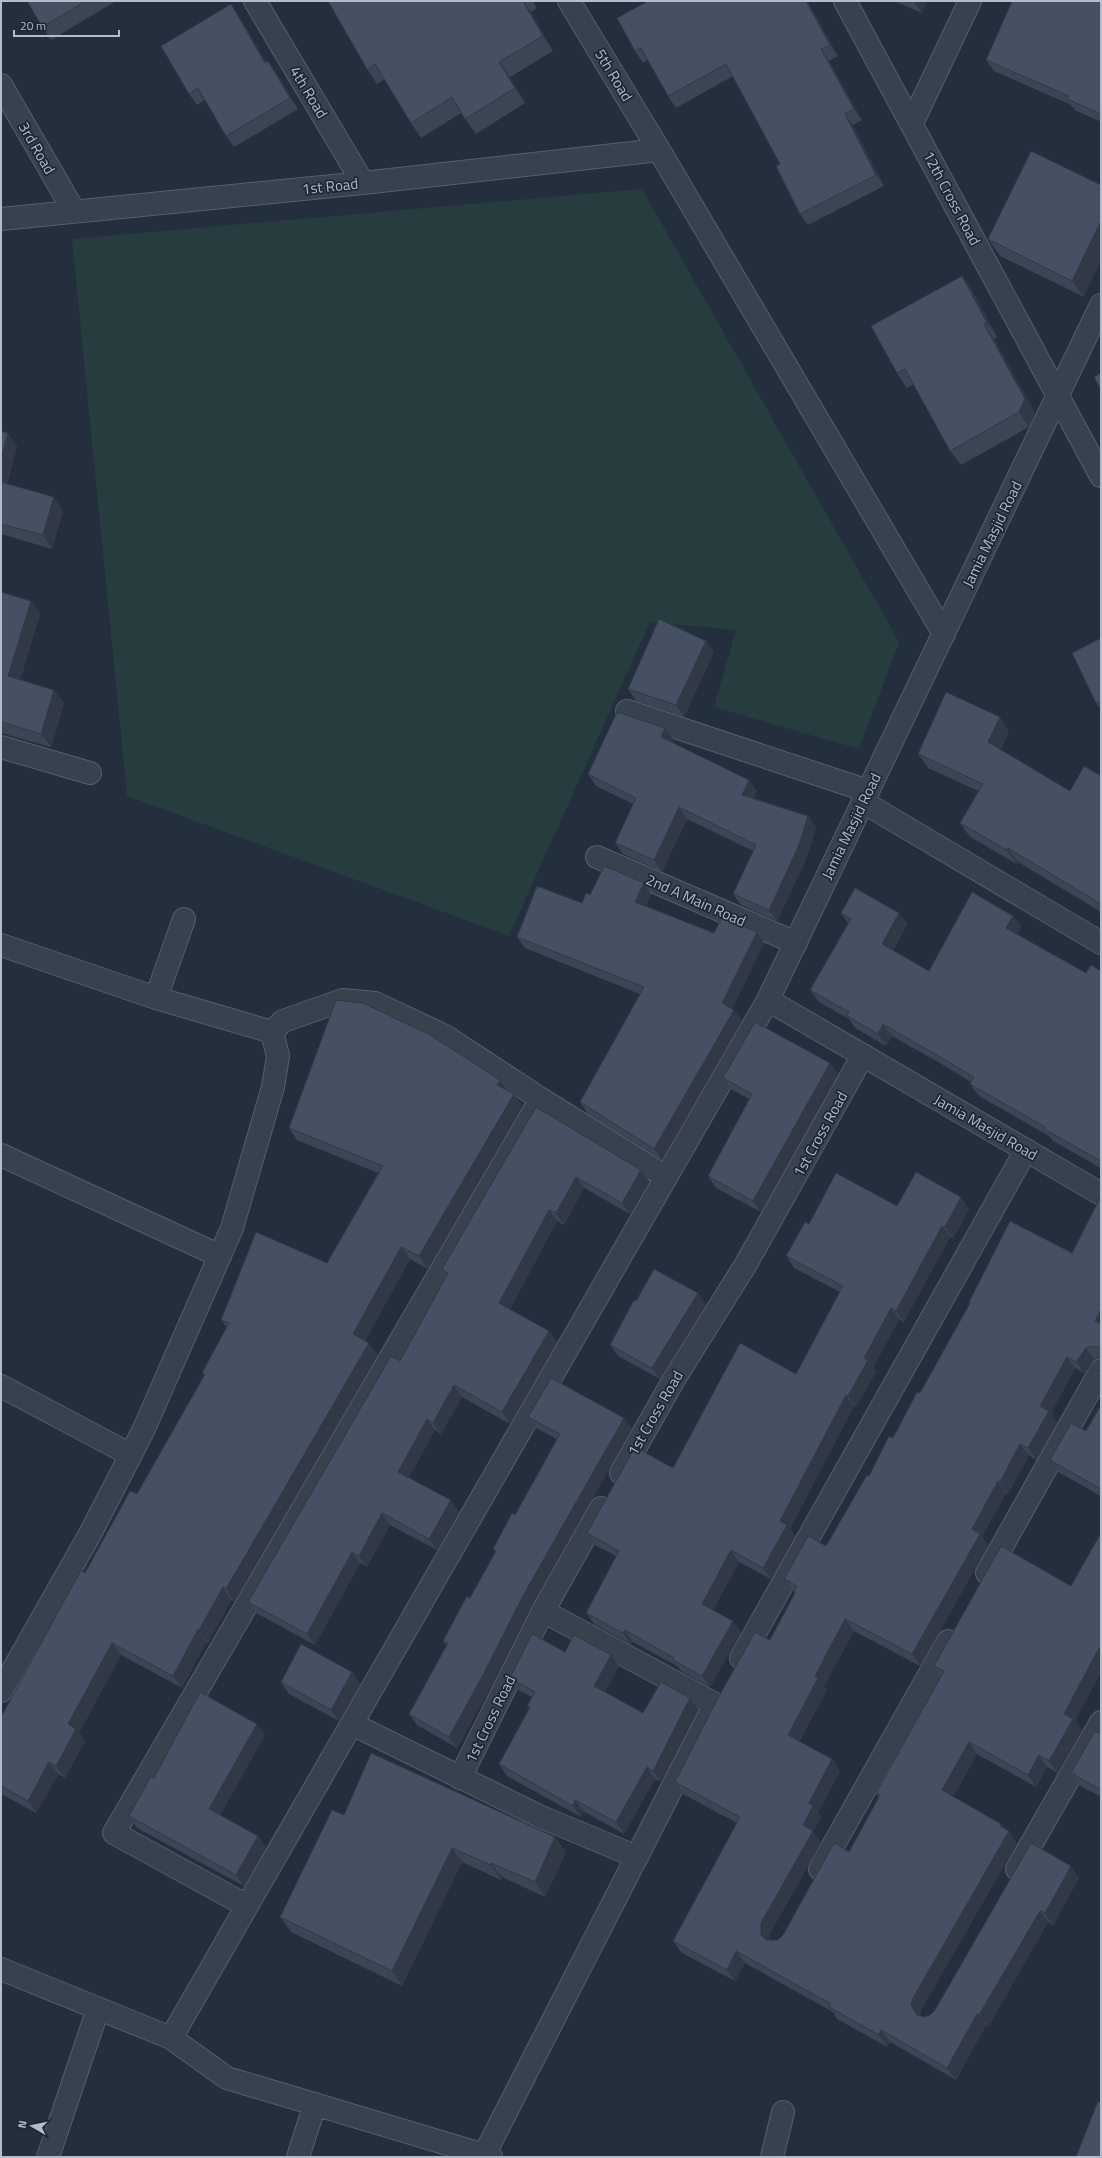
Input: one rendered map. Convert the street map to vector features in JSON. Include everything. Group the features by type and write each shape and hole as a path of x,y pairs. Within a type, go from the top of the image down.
{"street":[{"name":"4th Road","path":"255,1 363,183"},
{"name":"5th Road","path":"569,1 659,150 944,634"},
{"name":"12th Cross Road","path":"846,1 1101,476"},
{"path":"912,123 970,1"},
{"name":"3rd Road","path":"1,85 74,211"},
{"name":"1st Road","path":"1,219 363,183 659,150"},
{"name":"Jamia Masjid Road","path":"1101,305 768,1000 1101,1194"},
{"path":"628,711 866,796 1101,943"},
{"path":"1,747 90,773"},
{"name":"2nd A Main Road","path":"597,857 796,943"},
{"path":"156,998 184,919"},
{"path":"1,945 156,998 272,1032"},
{"path":"272,1032 283,1021 342,1000 375,1003 446,1036 541,1099 666,1177"},
{"path":"171,2038 768,1000"},
{"path":"1,1691 90,1534 131,1454 232,1228 273,1087 278,1056 272,1032"},
{"name":"1st Cross Road","path":"460,1778 543,1611 673,1381 746,1264 864,1055"},
{"path":"248,1906 114,1833 541,1099"},
{"path":"1,1969 171,2038 227,2078 486,2156 715,1704 1026,1150"},
{"path":"1,1154 220,1256"},
{"path":"976,1593 1101,1370"},
{"path":"1,1386 131,1454"},
{"path":"543,1611 715,1704"},
{"path":"811,1885 960,1620"},
{"path":"1007,1886 1101,1722"},
{"path":"352,1724 539,1816 637,1857"},
{"path":"48,2157 98,2008"},
{"path":"298,2157 315,2104"},
{"path":"772,2157 784,2112"}],"green space":[{"path":"642,189 899,642 859,749 714,707 736,630 650,622 509,936 127,796 72,239"}],"building":[{"path":"27,1 86,1 42,27"},
{"path":"328,1 523,1 543,36 499,62 515,88 465,119 452,97 411,123 375,64 367,69"},
{"path":"648,1 806,1 830,45 821,49 854,109 845,114 876,175 800,214 776,166 780,164 726,64 668,96 641,48 635,51 617,18"},
{"path":"1012,1 1101,1 1101,114 1067,99 1069,96 986,60"},
{"path":"231,4 265,63 268,61 290,98 226,136 198,88 189,94 161,46"},
{"path":"1031,151 1101,185 1101,221 1072,281 988,239"},
{"path":"962,276 987,323 984,324 1025,399 1019,412 950,451 905,369 897,373 871,326"},
{"path":"1101,373 1101,390 1094,377"},
{"path":"1,431 8,433 1,459"},
{"path":"1,482 54,497 43,535 1,524"},
{"path":"1,592 31,601 8,676 54,690 41,734 1,722"},
{"path":"659,619 706,641 676,705 628,689"},
{"path":"1101,638 1101,702 1096,703 1072,653"},
{"path":"946,692 1000,717 988,742 1070,791 1084,766 1101,776 1101,904 1008,848 1007,850 960,823 983,784 918,754"},
{"path":"617,712 665,728 661,737 749,780 742,795 808,816 799,845 769,910 733,894 756,845 679,807 654,860 615,843 636,798 588,774"},
{"path":"604,866 644,883 635,902 714,933 722,917 757,932 722,1003 734,1010 654,1149 580,1102 644,987 517,937 537,886 582,903 586,893 590,895"},
{"path":"855,888 899,913 882,944 929,971 972,892 1013,916 1006,928 1086,973 1091,965 1101,971 1101,1161 1044,1129 1045,1127 970,1084 974,1077 935,1054 883,1024 878,1034 847,1016 849,1012 810,990 851,919 841,913"},
{"path":"336,1000 363,1003 430,1035 500,1080 497,1085 514,1094 419,1256 401,1247 353,1334 369,1343 226,1589 223,1587 199,1630 198,1629 173,1676 112,1643 68,1724 76,1729 56,1766 49,1762 28,1801 1,1786 1,1717 81,1570 85,1573 130,1491 137,1494 205,1374 202,1373 229,1323 221,1320 256,1232 327,1263 383,1166 289,1128"},
{"path":"755,1022 830,1063 753,1201 708,1176 752,1094 723,1078"},
{"path":"536,1107 641,1170 622,1203 576,1177 556,1213 549,1210 499,1303 549,1331 502,1412 454,1385 433,1423 427,1419 398,1472 451,1500 429,1539 382,1513 359,1556 352,1552 307,1634 248,1602 391,1356 400,1361 448,1273 442,1269"},
{"path":"916,1172 961,1197 945,1227 942,1226 896,1311 891,1308 864,1358 868,1360 848,1396 846,1395 780,1521 787,1525 763,1568 731,1550 702,1604 733,1621 702,1676 625,1630 623,1633 586,1613 619,1551 587,1533 635,1447 673,1468 740,1343 796,1374 843,1286 786,1256 805,1222 809,1224 836,1173 897,1206"},
{"path":"1101,1196 1101,1309 1095,1321 1101,1324 1101,1350 1098,1347 1092,1346 1086,1348 1076,1362 1067,1357 1040,1406 1049,1411 1028,1448 1020,1444 1000,1482 998,1481 972,1529 980,1534 912,1654 845,1619 815,1676 818,1678 788,1735 832,1759 809,1803 813,1806 803,1825 813,1831 761,1923 761,1935 766,1940 778,1940 783,1935 834,1843 849,1852 880,1795 876,1793 944,1671 934,1666 1001,1546 1071,1586 1101,1533 1101,1649 1099,1648 1064,1714 1073,1719 1049,1761 1039,1755 1028,1775 969,1742 942,1790 1001,1824 1000,1826 1009,1831 913,1998 911,2005 917,2015 924,2017 930,2015 935,2010 1031,1843 1071,1866 1045,1913 1040,1911 979,2015 977,2014 947,2068 881,2030 879,2035 829,2007 831,2004 736,1951 727,1970 673,1941 740,1817 675,1782 718,1698 755,1632 770,1640 795,1593 794,1592 797,1586 784,1579 808,1536 826,1546 867,1475 869,1476 889,1436 893,1438 917,1392 920,1393 970,1303 969,1302 1010,1221 1072,1253"},
{"path":"654,1269 698,1293 652,1368 610,1345 634,1300 636,1301"},
{"path":"1101,1368 1101,1375 1098,1374"},
{"path":"551,1378 624,1418 524,1594 485,1671 449,1737 409,1714 448,1643 443,1641 467,1596 470,1598 496,1551 493,1549 512,1513 515,1515 560,1434 528,1417"},
{"path":"1101,1405 1101,1489 1050,1460 1071,1423 1086,1431"},
{"path":"532,1634 565,1652 574,1635 611,1655 594,1686 643,1713 661,1682 690,1698 653,1771 647,1767 616,1822 575,1800 573,1806 499,1764 530,1707 527,1706 535,1692 510,1678"},
{"path":"301,1644 352,1672 331,1710 281,1682"},
{"path":"200,1692 257,1724 209,1809 258,1836 236,1875 129,1816 151,1776 154,1778"},
{"path":"1095,1731 1101,1735 1101,1790 1071,1773"},
{"path":"371,1753 555,1837 535,1882 452,1848 392,1971 280,1917 332,1810 344,1815"},
{"path":"1098,2101 1101,2103 1101,2157 1076,2157"}]}
